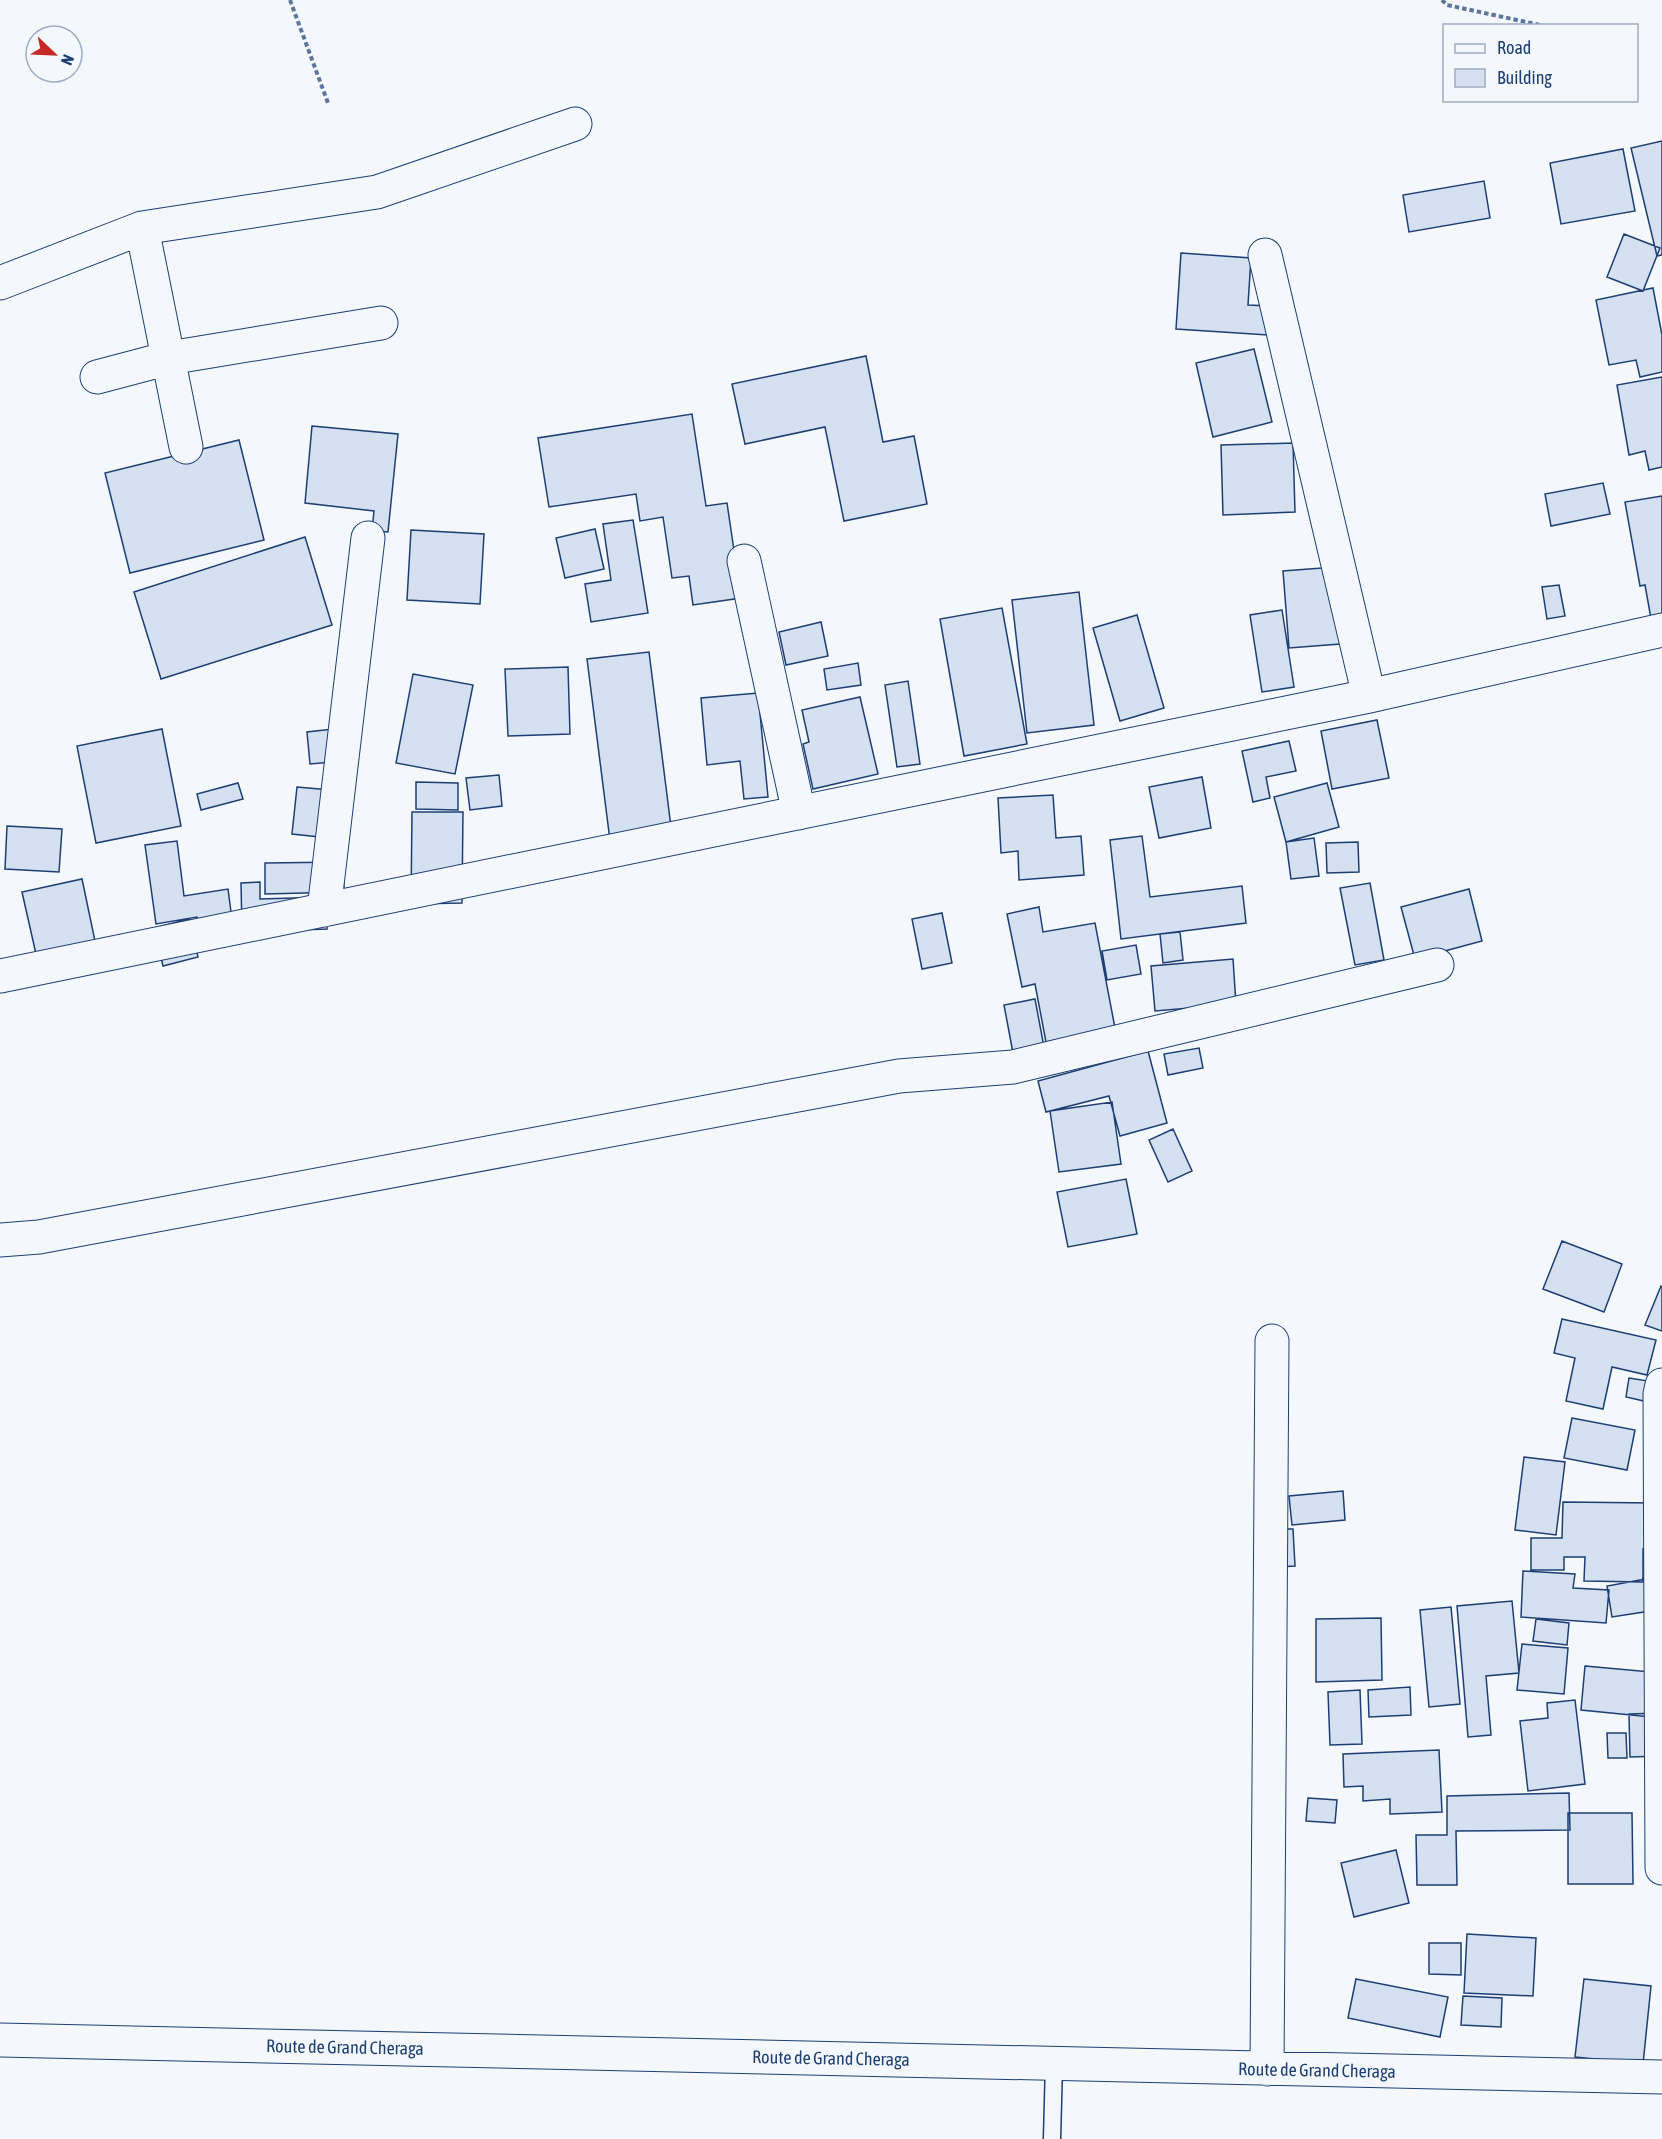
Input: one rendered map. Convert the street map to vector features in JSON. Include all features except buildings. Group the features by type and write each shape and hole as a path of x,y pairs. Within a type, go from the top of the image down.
{"street":[{"path":"0,283 142,228 377,192 575,124"},
{"path":"142,228 186,447"},
{"path":"1265,255 1369,696"},
{"path":"97,377 169,358 381,323"},
{"path":"324,910 368,538"},
{"path":"744,561 799,813"},
{"path":"0,976 1369,696 1662,630"},
{"path":"0,1240 39,1237 898,1076 1013,1067 1437,965"},
{"path":"1268,2069 1272,1341"},
{"path":"1662,1385 1660,1394 1662,1868"},
{"name":"Route de Grand Cheraga","path":"0,2040 1662,2077"}],"lane":[{"path":"1052,2139 1054,2063"}],"path":[{"path":"290,0 328,103"},
{"path":"1442,0 1447,5 1536,24"}]}
